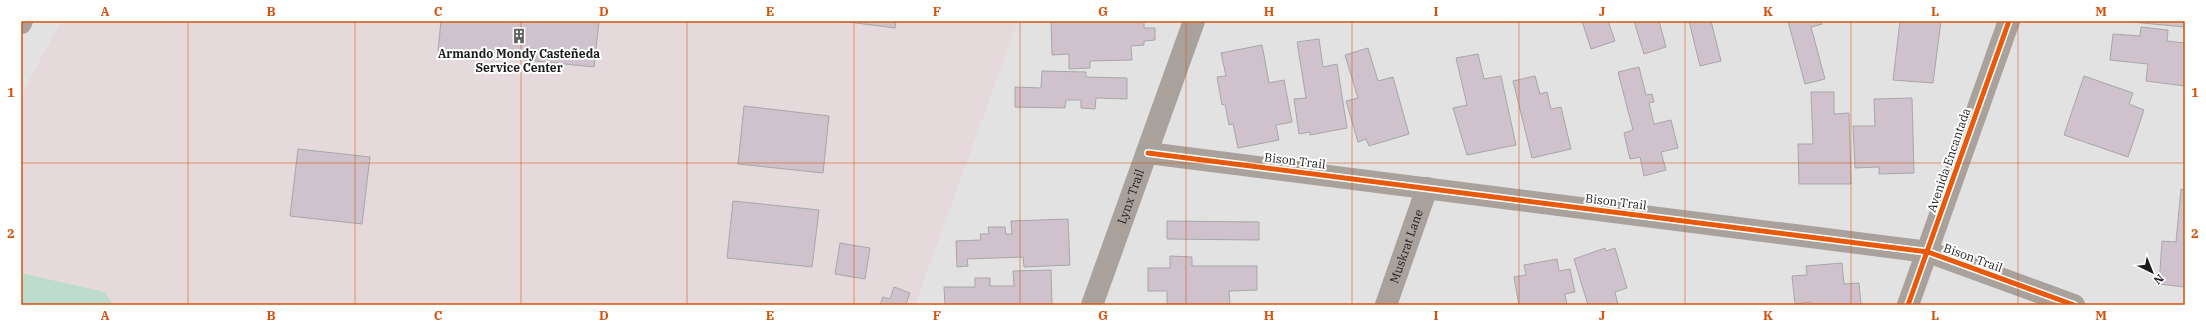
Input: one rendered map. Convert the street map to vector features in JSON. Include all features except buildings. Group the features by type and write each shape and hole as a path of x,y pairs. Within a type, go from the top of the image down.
{"street":[{"name":"Lynx Trail","path":"1092,305 1148,153 1194,21"},
{"name":"Avenida Encantada","path":"1908,305 2009,21"},
{"name":"Bison Trail","path":"1148,153 1928,252 2074,305"},
{"name":"Muskrat Lane","path":"1386,305 1427,188"}],"shaded area":[{"path":"61,21 1018,21 915,305 113,305 105,292 21,273 21,96"}],"green space":[{"path":"21,273 105,292 113,305 21,305"}],"cycle path":[{"path":"1908,305 2009,21"},
{"path":"1148,153 1928,252 2074,305"}],"place":[{"name":"Armando Mondy Casteñeda Service Center","path":"519,36"}]}
